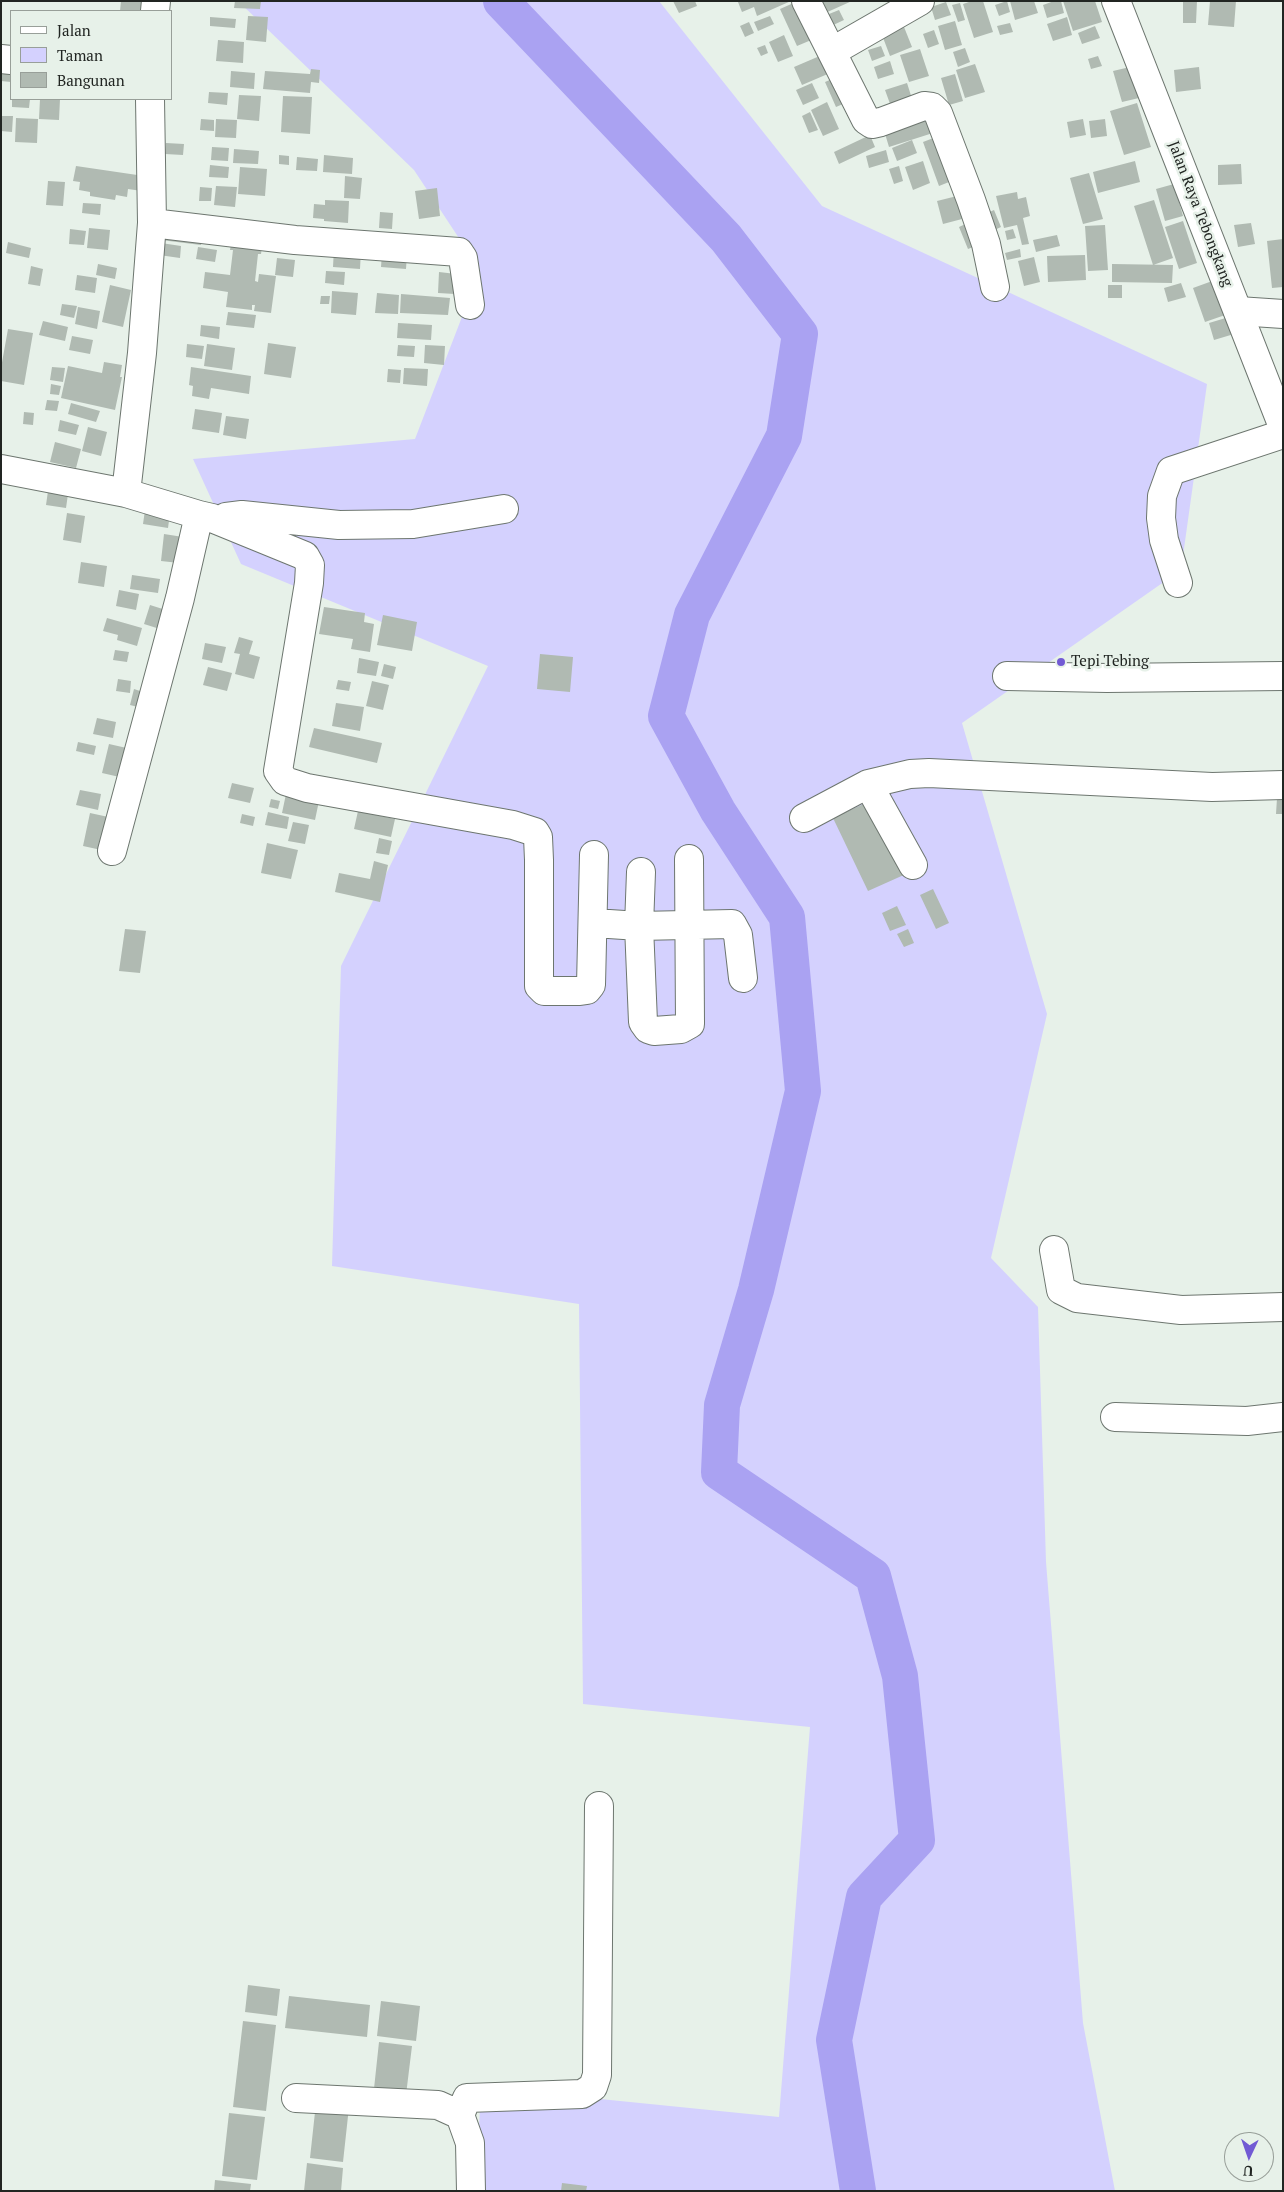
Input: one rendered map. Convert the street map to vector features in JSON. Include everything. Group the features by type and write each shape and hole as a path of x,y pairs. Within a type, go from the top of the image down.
{"street":[{"path":"806,1 833,51 866,120 872,124 924,106 932,106 938,113 983,235 995,288"},
{"path":"833,51 920,1"},
{"name":"Jalan Raya Tebongkang","path":"1116,1 1283,427"},
{"path":"126,493 142,353 152,223 150,100"},
{"path":"152,223 295,240 459,252 463,258 470,305"},
{"path":"1238,311 1283,314"},
{"path":"1178,584 1164,540 1162,518 1162,496 1171,471 1283,434"},
{"path":"1,469 126,493 205,516 295,550 305,556 310,565 309,583 278,761 278,771 285,781 307,788 513,825 535,832 538,837 539,860 539,986 544,991 580,991 586,990 592,985 594,854"},
{"path":"205,516 242,516 340,525 412,524 504,510"},
{"path":"112,851 178,607 205,516"},
{"path":"1007,676 1107,678 1283,676"},
{"path":"804,818 868,784 910,774 929,773 1212,787 1283,785"},
{"path":"868,784 913,865"},
{"path":"641,872 639,926 643,1022 648,1029 654,1031 681,1029 690,1024 689,859"},
{"path":"594,923 639,926 732,924 738,935 744,978"},
{"path":"1054,1250 1061,1290 1077,1298 1181,1310 1283,1307"},
{"path":"1115,1417 1247,1420 1283,1417"},
{"path":"471,2191 470,2143 460,2115 467,2098 582,2094 593,2087 597,2074 599,1806"},
{"path":"296,2098 438,2105 460,2115"}],"green space":[{"path":"238,1 659,1 822,206 1207,384 1181,570 962,723 1047,1014 991,1258 1038,1307 1046,1562 1083,2023 1115,2191 476,2191 481,2087 779,2117 810,1727 583,1704 579,1304 332,1266 341,966 488,666 241,564 193,459 415,439 480,270 414,170"}],"building":[{"path":"121,1 152,1 151,10 120,10"},
{"path":"235,1 261,1 260,9 234,8"},
{"path":"673,1 695,1 697,6 679,13"},
{"path":"791,1 757,16 754,7 742,12 738,2"},
{"path":"798,1 816,38 797,46 780,9"},
{"path":"818,1 852,1 823,14"},
{"path":"972,1 983,1 993,32 974,38 963,4"},
{"path":"1007,1 1010,12 999,16 995,5"},
{"path":"1010,1 1034,1 1038,13 1015,20"},
{"path":"1054,1 1061,1 1064,13 1047,18 1043,5"},
{"path":"1063,1 1095,1 1102,22 1073,31"},
{"path":"1183,1 1197,1 1196,23 1183,23"},
{"path":"1210,1 1236,1 1234,27 1208,25"},
{"path":"946,2 951,15 935,20 931,7"},
{"path":"960,3 965,20 958,22 952,5"},
{"path":"839,10 844,20 829,27 824,16"},
{"path":"248,16 268,17 266,42 246,40"},
{"path":"770,16 774,24 758,31 754,22"},
{"path":"210,17 236,19 235,28 210,26"},
{"path":"1067,17 1072,35 1053,41 1047,24"},
{"path":"955,21 962,45 945,50 938,26"},
{"path":"749,22 754,33 745,37 740,26"},
{"path":"1010,23 1013,32 1000,35 997,26"},
{"path":"1095,26 1100,38 1082,44 1078,33"},
{"path":"904,27 912,47 890,56 882,35"},
{"path":"934,30 939,44 928,48 923,34"},
{"path":"784,35 793,56 778,62 769,42"},
{"path":"218,40 244,42 243,63 216,61"},
{"path":"765,45 768,53 761,56 757,48"},
{"path":"881,46 885,56 872,61 868,50"},
{"path":"965,48 970,62 958,67 953,52"},
{"path":"920,49 929,76 909,82 900,55"},
{"path":"822,55 830,73 802,85 794,67"},
{"path":"1098,56 1102,66 1091,69 1088,59"},
{"path":"890,61 894,74 878,79 874,67"},
{"path":"975,64 985,92 965,98 956,70"},
{"path":"1,67 10,67 10,82 1,81"},
{"path":"1130,67 1139,98 1122,102 1113,71"},
{"path":"1199,67 1201,89 1176,92 1174,70"},
{"path":"311,69 320,70 319,83 311,82 310,93 263,89 265,71 310,74"},
{"path":"231,71 255,73 254,89 230,87"},
{"path":"955,74 963,101 949,105 941,78"},
{"path":"839,76 850,101 836,107 825,82"},
{"path":"812,83 819,98 803,105 796,90"},
{"path":"907,83 914,105 893,112 885,90"},
{"path":"209,92 228,93 227,105 208,103"},
{"path":"239,95 261,96 259,121 237,119"},
{"path":"283,96 312,97 310,134 281,132"},
{"path":"12,100 30,100 29,108 12,107"},
{"path":"40,100 60,100 59,120 39,119"},
{"path":"827,102 839,129 823,136 811,110"},
{"path":"1137,103 1151,147 1124,155 1110,111"},
{"path":"810,112 818,130 809,133 802,116"},
{"path":"930,112 936,132 889,147 883,127"},
{"path":"2,116 13,116 12,132 1,131"},
{"path":"16,118 38,119 37,143 15,142"},
{"path":"201,119 214,120 214,131 200,130"},
{"path":"216,119 237,120 236,138 215,137"},
{"path":"1083,119 1086,135 1070,138 1067,122"},
{"path":"1105,119 1107,136 1091,138 1089,121"},
{"path":"944,134 959,178 939,186 923,142"},
{"path":"870,135 875,147 839,164 834,152"},
{"path":"912,140 917,153 897,161 892,148"},
{"path":"166,143 184,144 183,155 165,154"},
{"path":"212,147 229,148 228,161 211,160"},
{"path":"234,149 259,151 258,164 233,163"},
{"path":"886,150 889,162 869,168 866,156"},
{"path":"279,155 289,156 289,165 279,164"},
{"path":"324,155 353,158 352,174 323,172"},
{"path":"297,157 318,159 317,171 296,170"},
{"path":"923,161 930,183 913,190 905,167"},
{"path":"1135,161 1140,182 1098,193 1093,172"},
{"path":"1241,164 1242,184 1218,185 1218,165"},
{"path":"210,165 229,167 228,178 209,177"},
{"path":"76,166 144,176 142,191 128,189 127,197 116,195 115,200 90,196 90,192 79,190 80,182 73,181"},
{"path":"899,166 903,181 894,184 889,169"},
{"path":"240,167 267,169 265,196 238,194"},
{"path":"1089,173 1103,219 1083,224 1070,178"},
{"path":"345,176 362,178 360,199 344,198"},
{"path":"48,181 65,182 63,206 46,205"},
{"path":"1174,184 1183,216 1165,221 1156,189"},
{"path":"216,186 237,187 235,207 214,205"},
{"path":"200,187 212,188 211,201 199,201"},
{"path":"437,188 440,216 419,219 415,191"},
{"path":"1017,192 1018,199 1026,197 1030,216 1023,218 1029,244 1022,245 1017,225 1004,228 996,196"},
{"path":"957,196 962,219 943,224 937,201"},
{"path":"325,200 349,201 348,223 313,218 314,204 325,205"},
{"path":"1154,200 1173,258 1153,265 1134,206"},
{"path":"83,203 101,204 100,215 82,213"},
{"path":"994,210 1001,227 990,232 983,215"},
{"path":"380,212 393,213 392,229 379,228"},
{"path":"974,220 983,243 968,249 959,227"},
{"path":"1183,221 1197,263 1179,269 1165,227"},
{"path":"1251,223 1255,244 1238,247 1234,225"},
{"path":"1105,225 1108,270 1088,271 1085,226"},
{"path":"89,228 110,230 108,250 87,248"},
{"path":"163,228 202,233 201,245 161,240"},
{"path":"70,229 86,231 84,245 69,244"},
{"path":"1013,229 1016,238 1007,240 1005,231"},
{"path":"1057,235 1060,246 1036,252 1033,240"},
{"path":"232,237 263,240 261,254 258,254 255,281 258,282 259,274 276,276 271,313 254,311 255,305 252,305 252,310 226,307 228,292 203,288 205,272 230,275 233,250 230,250"},
{"path":"1283,239 1283,287 1272,288 1267,241"},
{"path":"8,242 31,248 29,258 6,253"},
{"path":"161,243 181,246 180,258 159,255"},
{"path":"198,247 217,250 215,262 196,259"},
{"path":"334,248 361,250 360,269 333,267"},
{"path":"1020,249 1021,257 1007,260 1005,253"},
{"path":"382,253 407,254 406,269 381,267"},
{"path":"1085,255 1086,280 1048,282 1047,256"},
{"path":"1034,257 1040,282 1024,286 1018,261"},
{"path":"277,258 295,260 293,277 275,275"},
{"path":"98,264 117,268 115,279 96,275"},
{"path":"1112,264 1173,265 1172,283 1112,282"},
{"path":"31,266 43,269 40,286 28,284"},
{"path":"326,271 345,272 344,285 325,283"},
{"path":"439,272 456,274 455,294 438,293"},
{"path":"77,275 97,278 95,293 75,290"},
{"path":"1215,280 1228,314 1205,322 1193,288"},
{"path":"1181,283 1186,297 1168,302 1164,288"},
{"path":"110,285 131,290 123,327 102,322"},
{"path":"1108,285 1122,285 1122,298 1108,298"},
{"path":"332,291 358,293 356,315 331,313"},
{"path":"377,293 399,295 398,314 375,313"},
{"path":"401,294 450,298 448,315 400,313"},
{"path":"321,296 330,296 329,304 320,304"},
{"path":"62,304 77,306 74,318 60,315"},
{"path":"78,307 100,311 97,329 75,324"},
{"path":"228,312 256,315 254,328 226,325"},
{"path":"1229,317 1234,334 1214,340 1209,323"},
{"path":"43,321 68,327 65,341 39,335"},
{"path":"398,323 432,325 431,340 397,338"},
{"path":"201,325 220,327 219,339 200,336"},
{"path":"8,329 33,333 24,385 1,381 1,368"},
{"path":"72,336 93,340 90,354 69,350"},
{"path":"268,343 296,347 291,378 264,374"},
{"path":"187,344 204,346 202,359 186,357"},
{"path":"207,344 235,348 232,370 204,366"},
{"path":"398,345 415,346 414,357 397,356"},
{"path":"425,345 445,346 444,365 424,363"},
{"path":"104,362 122,365 120,377 122,377 115,410 61,398 68,366 102,373"},
{"path":"52,367 65,368 63,382 50,380"},
{"path":"191,367 251,376 249,394 211,388 209,399 192,396 193,386 189,385"},
{"path":"404,368 428,369 427,386 403,384"},
{"path":"388,369 401,370 400,383 387,382"},
{"path":"51,384 61,386 59,395 50,394"},
{"path":"47,400 59,401 57,411 45,410"},
{"path":"71,403 100,411 96,422 68,414"},
{"path":"195,409 222,413 219,433 192,429"},
{"path":"24,412 34,413 33,425 23,424"},
{"path":"226,416 249,419 246,439 223,435"},
{"path":"60,420 79,425 76,435 58,431"},
{"path":"88,427 107,432 101,456 82,451"},
{"path":"55,442 81,449 76,468 50,462"},
{"path":"48,491 68,494 66,508 46,505"},
{"path":"145,510 170,513 168,528 143,524"},
{"path":"67,513 85,516 81,543 63,540"},
{"path":"164,534 183,537 179,563 161,561"},
{"path":"81,562 107,566 104,587 78,583"},
{"path":"132,575 160,579 158,593 130,589"},
{"path":"119,590 139,594 136,610 116,606"},
{"path":"150,605 169,611 163,630 144,624"},
{"path":"324,607 365,613 364,622 374,624 370,652 351,649 353,639 319,634"},
{"path":"383,615 417,622 412,651 377,645"},
{"path":"107,618 142,628 137,646 117,640 118,635 103,631"},
{"path":"239,637 253,641 249,654 260,657 254,679 235,674 240,654 234,653"},
{"path":"205,643 226,647 222,663 202,659"},
{"path":"115,650 129,652 127,662 113,660"},
{"path":"540,654 573,657 570,692 537,689"},
{"path":"359,658 379,662 376,676 357,673"},
{"path":"384,664 396,667 393,679 381,676"},
{"path":"208,667 232,673 227,691 203,685"},
{"path":"118,679 131,681 130,693 116,691"},
{"path":"338,680 351,682 349,691 336,689"},
{"path":"372,681 389,685 383,710 366,706"},
{"path":"134,689 146,693 142,708 130,705"},
{"path":"336,703 364,707 360,731 332,726"},
{"path":"97,718 116,722 113,738 93,734"},
{"path":"314,728 382,743 377,763 309,747"},
{"path":"78,742 96,746 94,755 76,751"},
{"path":"109,744 131,749 124,778 102,773"},
{"path":"232,783 254,788 250,803 228,798"},
{"path":"80,790 101,794 98,810 76,805"},
{"path":"286,794 319,801 315,820 282,813"},
{"path":"1277,798 1283,798 1283,814 1276,814"},
{"path":"271,799 280,801 278,809 269,807"},
{"path":"870,801 906,874 868,891 833,818"},
{"path":"358,811 395,819 391,837 354,829"},
{"path":"268,812 289,817 287,829 265,825"},
{"path":"90,813 113,818 106,851 83,846"},
{"path":"242,814 255,817 253,826 240,823"},
{"path":"293,822 309,825 305,844 288,841"},
{"path":"379,838 392,841 389,855 376,853"},
{"path":"267,843 298,850 291,879 261,873"},
{"path":"374,861 388,865 380,902 335,892 339,873 370,879"},
{"path":"933,889 949,923 936,929 920,895"},
{"path":"897,906 906,925 890,931 882,913"},
{"path":"125,929 146,931 140,973 119,971"},
{"path":"908,929 914,943 904,947 897,934"},
{"path":"248,1985 280,1989 277,2016 245,2012"},
{"path":"289,1996 370,2005 367,2037 285,2028"},
{"path":"381,2001 420,2006 416,2041 377,2036"},
{"path":"243,2021 276,2025 266,2111 233,2107"},
{"path":"379,2042 412,2046 405,2103 373,2098"},
{"path":"316,2103 349,2107 343,2162 310,2158"},
{"path":"229,2113 265,2117 257,2180 222,2176"},
{"path":"307,2163 343,2168 341,2191 304,2191"},
{"path":"215,2180 251,2184 250,2191 214,2191"},
{"path":"562,2183 587,2186 586,2191 561,2191"}],"waterway":[{"path":"501,1 726,238 800,334 784,436 692,615 666,716 718,811 787,917 803,1091 756,1290 722,1405 719,1472 873,1576 900,1676 917,1840 864,1897 834,2040 858,2191"}],"place":[{"name":"Tepi Tebing","path":"1061,662"}]}
